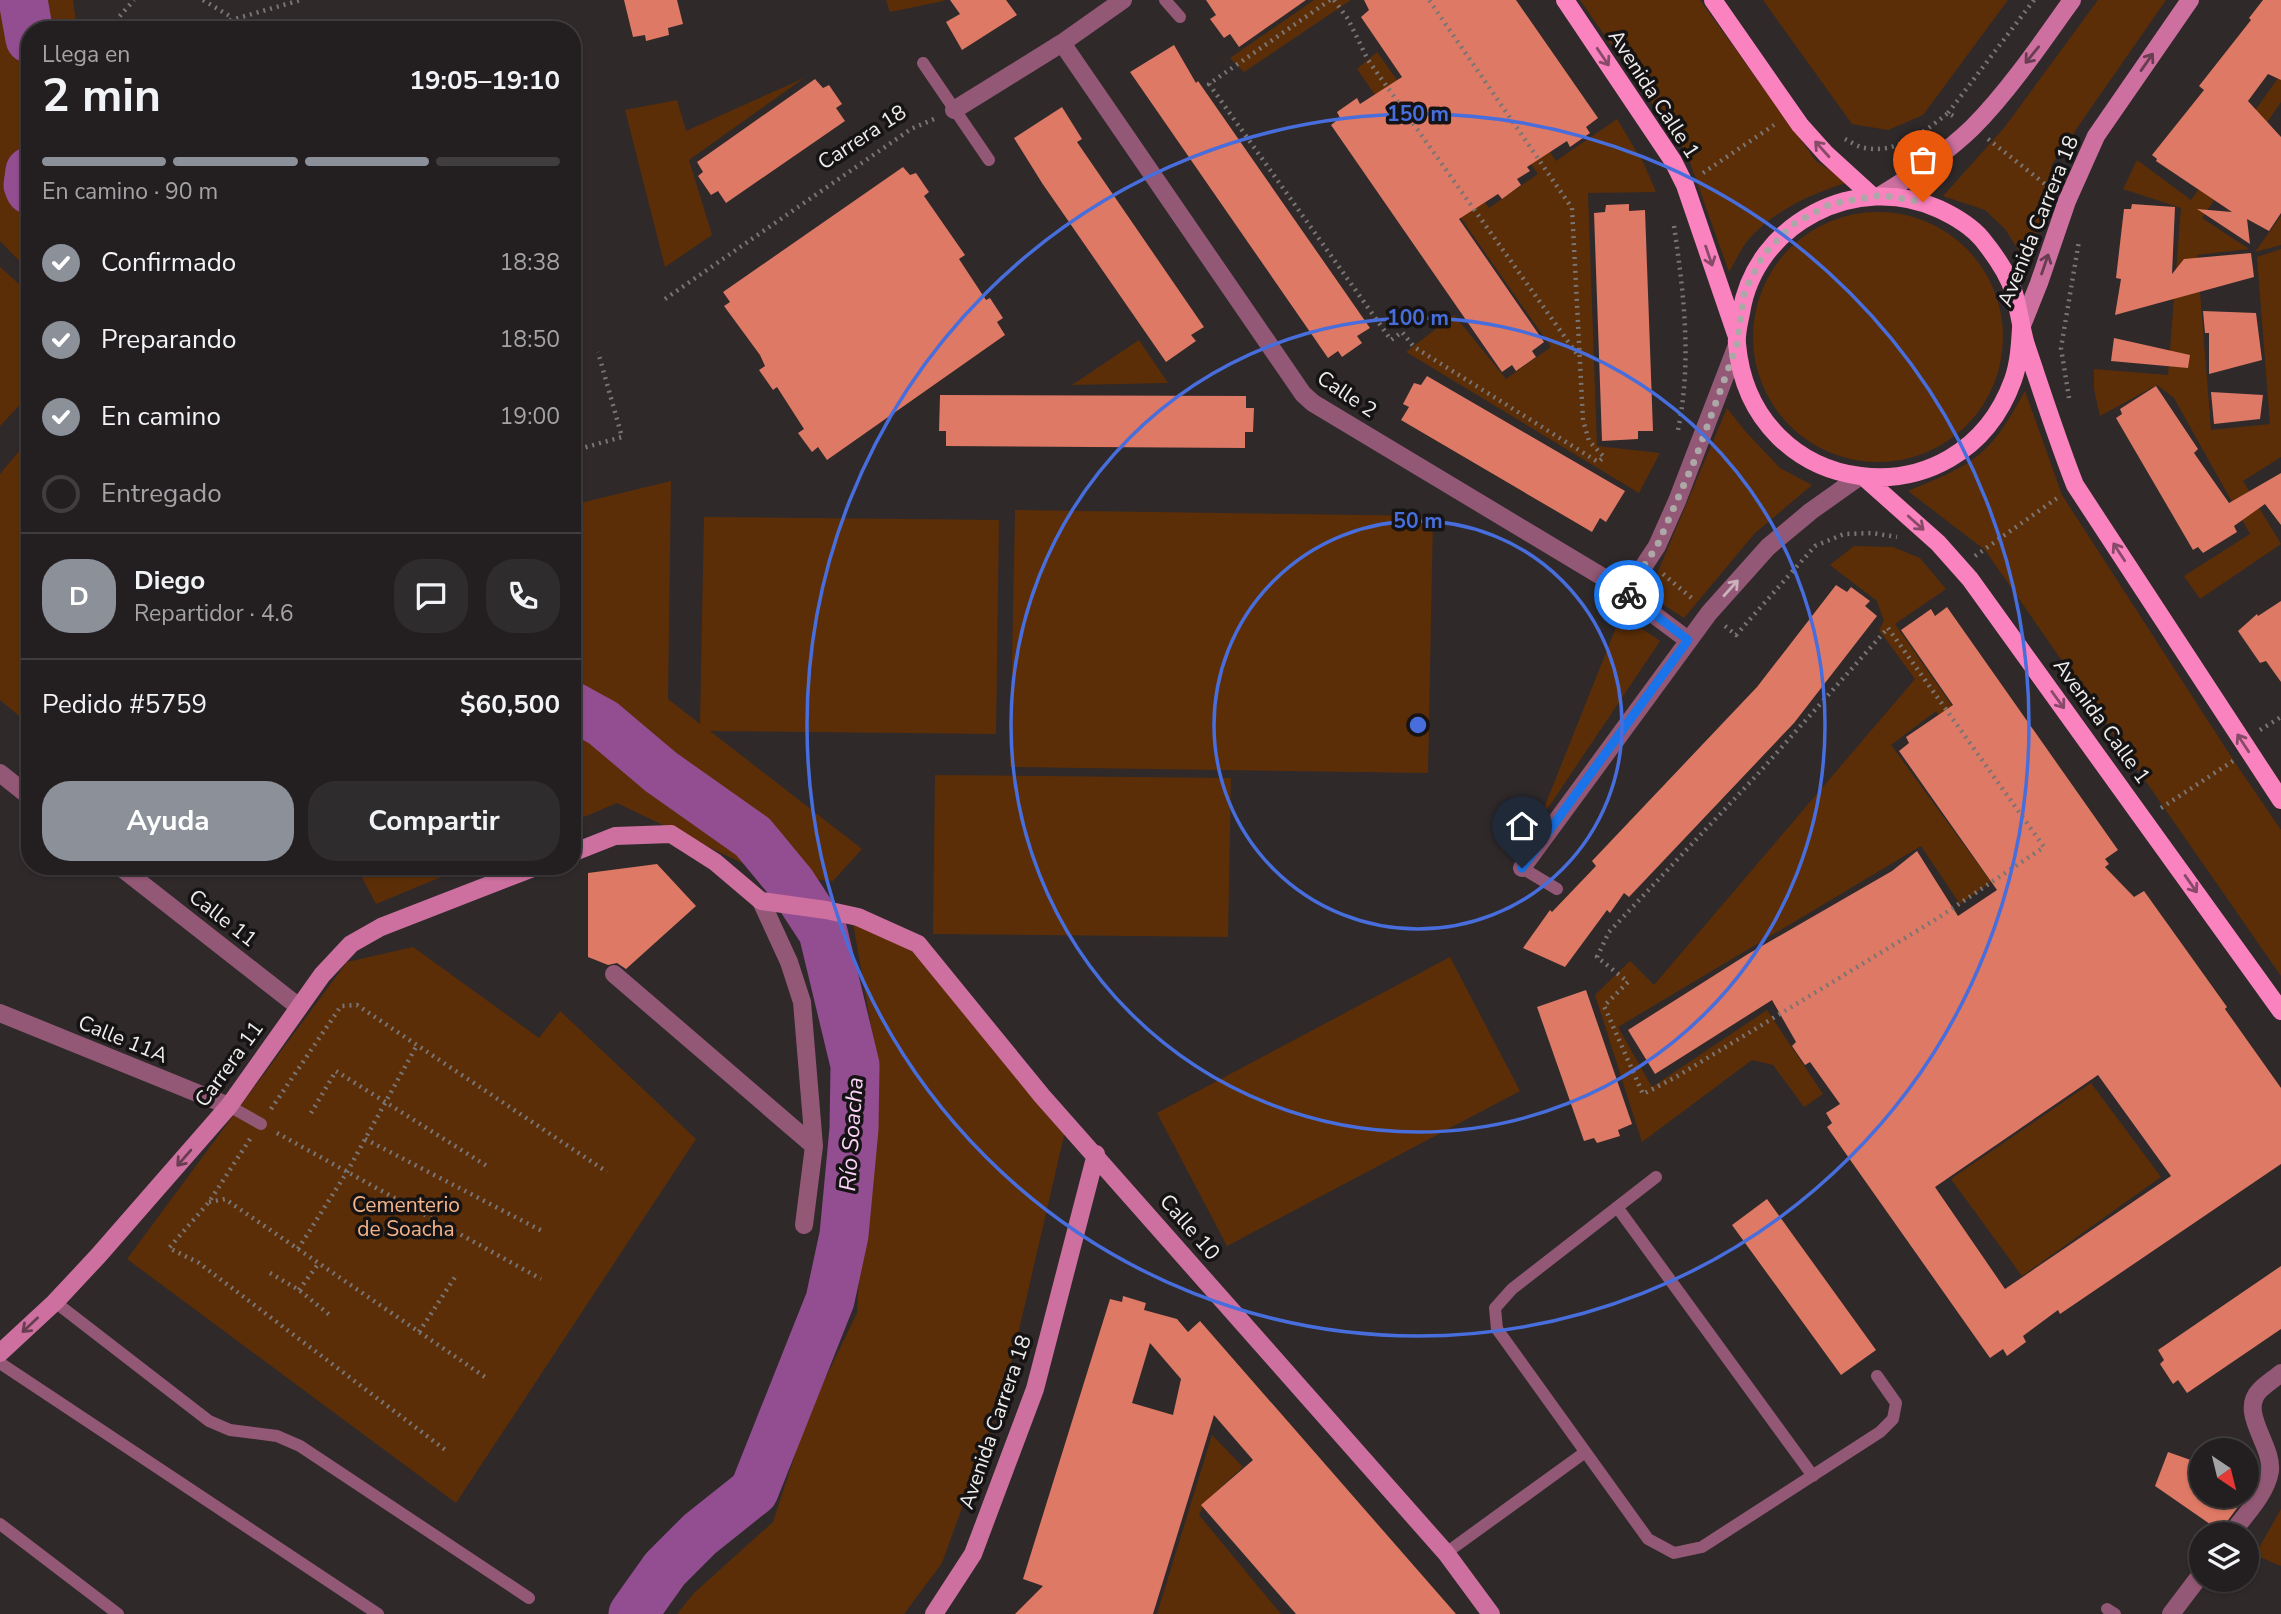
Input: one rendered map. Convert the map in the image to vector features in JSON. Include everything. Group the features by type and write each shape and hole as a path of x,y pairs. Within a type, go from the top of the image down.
{"main road":[{"name":"Avenida Calle 1","path":"1565,0 1673,161 1685,185 1737,341"},
{"path":"1713,0 1792,112 1826,154 1876,195"},
{"path":"1862,477 1821,466 1788,446 1762,418 1744,383 1737,341 1744,293 1763,255 1792,225 1830,204 1876,195 1923,202 1954,216 1980,236 2000,262 2014,293 2021,328 2075,485 2281,800"},
{"name":"Avenida Carrera 18","path":"1862,477 1903,476 1940,464 1972,443 1997,414 2014,379 2020,354 2021,328"},
{"name":"Avenida Calle 1","path":"1862,477 1938,543 1959,566 2145,819 2281,1011"}],"street":[{"path":"954,110 1062,43 1123,0"},
{"path":"1876,195 1922,171 1973,127 2038,49 2072,0"},
{"name":"Avenida Carrera 18","path":"2021,328 2067,201 2096,136 2190,0"},
{"name":"Calle 2","path":"1062,43 1303,394 1313,403 1626,593 1688,640"},
{"path":"1626,593 1657,546 1696,457 1737,341"},
{"path":"1522,868 1709,613 1768,547 1811,511 1862,477"},
{"path":"1,775 21,790"},
{"path":"581,849 615,836 671,834 715,862 770,903 802,1002 814,1146 804,1225"},
{"name":"Calle 11","path":"130,875 299,1007"},
{"name":"Carrera 11","path":"0,1353 99,1256 229,1106 322,975 351,944 381,927 515,875"},
{"name":"Calle 10","path":"770,903 858,917 918,944 1042,1096 1446,1553 1490,1614"},
{"path":"614,974 814,1146"},
{"name":"Calle 11A","path":"0,1013 229,1106"},
{"name":"Avenida Carrera 18","path":"934,1614 973,1554 1035,1389 1096,1154"},
{"path":"2240,1522 2265,1488 2270,1469 2267,1447 2256,1424 2252,1405 2258,1392 2281,1373"},
{"path":"2171,1614 2189,1590"}],"lane":[{"path":"1165,0 1180,17"},
{"path":"922,63 989,160"},
{"path":"1522,868 1557,889"},
{"path":"229,1106 261,1124"},
{"path":"1656,1177 1512,1289 1495,1308 1497,1329 1584,1454 1648,1539 1674,1553 1702,1547 1880,1432 1893,1419 1896,1403 1877,1376"},
{"path":"1617,1207 1813,1476"},
{"path":"55,1302 209,1422 230,1430 277,1436 300,1446 528,1598"},
{"path":"0,1363 378,1614"},
{"path":"1446,1553 1584,1454"},
{"path":"0,1524 118,1614"}],"path":[{"path":"120,21 120,17 134,0"},
{"path":"203,0 234,19"},
{"path":"227,21 301,0"},
{"path":"1429,0 1572,208 1580,358 1583,420 1589,441 1604,457 1598,462 1414,347 1402,332 1391,340 1209,84 1332,0 1348,19 1368,60 1580,358"},
{"path":"1948,113 2034,0"},
{"name":"Carrera 18","path":"665,299 912,129 954,110"},
{"path":"1685,185 1792,112"},
{"path":"1673,220 1683,287 1686,367 1676,437"},
{"path":"581,448 622,437 598,352"},
{"path":"1959,566 2075,485"},
{"path":"1646,562 1736,635 1815,546 1844,534 1872,533 1903,538"},
{"path":"1888,628 2044,847 1938,918 1676,1077 1643,1094 1604,1006 1629,982 1597,957 1609,932 1756,776 1888,628"},
{"path":"2145,819 2234,761 2242,741 2281,717"},
{"path":"357,1005 607,1172"},
{"path":"298,1249 347,1172 417,1045"},
{"path":"311,1113 336,1071 490,1168"},
{"path":"261,1124 541,1279"},
{"path":"365,1139 544,1232"},
{"path":"209,1202 225,1199 485,1377"},
{"path":"169,1248 199,1263 448,1452"},
{"path":"299,1290 319,1264"},
{"path":"270,1273 299,1290 332,1317"},
{"path":"419,1332 457,1274"}],"green space":[{"path":"0,0 73,0 76,21 21,21 21,263 0,241"},
{"path":"886,0 943,0 944,1 890,12"},
{"path":"1314,0 1351,0 1244,72 1230,58"},
{"path":"1418,0 1445,0 1556,161 1617,119 1644,164 1656,192 1588,193 1597,446 1660,453 1639,493 1406,352 1454,315 1506,379 1551,347 1357,69 1377,52 1489,208 1538,174"},
{"path":"1580,0 1700,0 1816,161 1849,182 1808,197 1759,228 1746,243 1729,272 1687,154"},
{"path":"1763,0 2008,0 1923,115 1888,130 1852,124"},
{"path":"2098,0 2166,0 2052,164 2043,212 2027,264 2005,229 1985,210 1943,196 2004,128"},
{"path":"2281,74 2281,102 2202,218 2249,249 2197,255 2211,430 2270,424 2257,257 2281,249 2281,457 2243,481 2281,544 2200,599 2184,576 2250,534 2174,398 2157,385 2100,416 2094,389 2094,369 2168,375 2181,208 2123,189 2137,160 2191,200"},
{"path":"804,78 689,160 712,235 665,267 625,110 677,100 686,131"},
{"path":"1866,212 1890,212 1926,221 1967,248 1994,289 2001,313 2001,361 1994,385 1967,426 1926,453 1890,462 1866,462 1830,453 1789,426 1762,385 1753,349 1753,325 1762,289 1789,248 1830,221"},
{"path":"2281,216 2281,245 2255,252"},
{"path":"0,267 21,286 21,404 0,426"},
{"path":"1139,340 1168,383 1072,385"},
{"path":"2025,391 2062,495 2281,830 2281,976 1985,550 1908,491 1955,470 1981,453 2000,432"},
{"path":"1727,408 1780,468 1812,485 1755,533 1684,618 1648,595"},
{"path":"21,449 21,718 0,700 0,474"},
{"path":"671,481 668,699 700,724 704,517 999,520 996,734 710,731 862,849 833,881 765,874 617,803 581,818 581,503"},
{"path":"1015,510 1433,516 1428,773 1010,767"},
{"path":"1854,546 1893,547 1920,558 1946,589 1895,624 2084,895 2076,900 1936,711 1891,745 1991,882 1960,904 1921,846 1618,1027 1652,1087 1767,1010 1823,1094 1804,1107 1773,1065 1752,1060 1642,1142 1595,995 1630,961 1654,985 1915,679 1879,630 1884,621 1877,601 1830,565"},
{"path":"1621,615 1660,641 1538,823"},
{"path":"935,775 1231,778 1228,937 933,934"},
{"path":"361,875 446,875 376,904"},
{"path":"852,917 913,952 1067,1123 1006,1386 942,1563 904,1614 677,1614 694,1593 773,1522 809,1412 857,1313 875,1049"},
{"name":"Cementerio de Soacha","path":"413,947 539,1038 560,1011 696,1139 456,1503 127,1259 347,962"},
{"path":"1450,957 1520,1091 1227,1246 1157,1113"},
{"path":"2091,1083 2161,1177 2022,1276 1951,1179"},
{"path":"1212,1435 1243,1467 1205,1502 1199,1515 1281,1614 1157,1614"},
{"path":"2281,1509 2281,1566 2259,1557 2259,1548"}],"building":[{"path":"624,0 677,0 683,24 668,28 669,35 646,41 645,35 633,37"},
{"path":"950,0 1006,0 1017,15 962,50 946,22 960,14"},
{"path":"1206,0 1306,0 1239,47 1230,34 1224,38 1210,19 1216,15"},
{"path":"1364,0 1516,0 1598,118 1586,127 1590,133 1570,147 1567,141 1527,167 1530,171 1517,179 1521,185 1502,199 1498,194 1459,219 1544,342 1532,351 1536,357 1516,371 1512,365 1502,372 1331,125 1340,118 1337,112 1357,98 1360,104 1402,77 1361,17 1369,10"},
{"path":"2263,0 2281,0 2281,80 2268,74 2248,101 2281,137 2281,213 2269,231 2247,219 2250,244 2197,209 2232,212 2156,161 2152,155 2204,90 2199,86 2251,20 2249,18"},
{"path":"1174,45 1196,83 1198,81 1370,328 1357,336 1362,343 1342,357 1338,351 1328,358 1130,72"},
{"path":"815,79 823,88 829,85 842,104 836,108 845,121 726,203 718,191 711,195 698,176 703,172 697,162"},
{"path":"1062,107 1082,139 1077,142 1204,327 1191,335 1196,341 1166,362 1014,138"},
{"path":"903,167 910,175 916,173 929,192 924,196 965,255 959,259 986,300 990,298 1003,318 997,322 1005,335 827,460 818,447 812,452 798,433 804,429 777,387 773,390 759,370 765,366 760,355 724,306 730,302 723,292"},
{"path":"1629,204 1629,211 1645,210 1653,431 1638,431 1638,439 1602,441 1594,213 1605,212 1606,205"},
{"path":"2132,204 2175,207 2172,274 2184,259 2251,253 2254,277 2115,315 2121,279 2116,278 2124,209 2131,209"},
{"path":"2203,311 2256,313 2262,360 2209,374 2209,333 2205,333"},
{"path":"2114,338 2190,355 2188,368 2111,361"},
{"path":"1427,376 1625,491 1606,522 1600,518 1592,532 1401,420 1409,407 1403,404 1414,383 1421,385"},
{"path":"2156,386 2198,449 2194,453 2229,503 2281,473 2281,525 2265,504 2234,526 2237,532 2203,553 2198,547 2193,550 2116,418 2122,414 2120,409"},
{"path":"2211,392 2263,395 2260,419 2214,424"},
{"path":"940,395 1246,396 1246,408 1254,408 1253,432 1245,432 1245,448 946,446 946,431 939,431"},
{"path":"1836,585 1847,592 1851,587 1870,601 1865,606 1877,616 1794,723 1629,897 1624,893 1610,913 1607,910 1565,967 1523,948 1550,910 1552,912 1596,866 1592,861 1757,687"},
{"path":"2281,601 2281,682 2266,661 2260,663 2238,631 2257,614 2258,616"},
{"path":"1947,607 2118,850 2105,859 2109,864 2105,867 2134,897 2144,891 2281,1088 2281,1164 2060,1314 2058,1310 2023,1336 2026,1342 2007,1356 2003,1349 1990,1358 1827,1127 1832,1123 1826,1113 1840,1104 1810,1062 1805,1065 1792,1046 1796,1042 1772,1000 1655,1074 1628,1030 1748,954 1892,871 1917,851 1958,916 1997,890 1899,751 1909,743 1906,737 1953,705 1901,630 1931,609 1935,616","holes":["2098,1075 2171,1176 2005,1289 1935,1187"]},
{"path":"657,864 696,906 626,969 617,963 608,965 588,957 588,873"},
{"path":"1586,990 1632,1124 1618,1130 1620,1136 1597,1143 1594,1138 1584,1141 1537,1007"},
{"path":"1767,1199 1876,1350 1841,1375 1732,1225"},
{"path":"2281,1266 2281,1329 2187,1393 2178,1380 2173,1384 2160,1364 2164,1360 2158,1350"},
{"path":"1123,1296 1146,1303 1144,1310 1177,1319 1188,1332 1200,1321 1456,1614 1296,1614 1201,1505 1253,1460 1214,1415 1153,1614 1015,1614 1043,1586 1023,1579 1110,1299 1122,1302","holes":["1150,1343 1181,1379 1173,1415 1132,1403"]},
{"path":"2168,1452 2189,1459 2189,1508 2237,1508 2227,1522 2207,1522 2155,1486"}],"waterway":[{"name":"Río Soacha","path":"23,0 27,21"},
{"name":"Río Soacha","path":"581,711 603,723 661,772 753,837 791,883 823,932 855,1065 854,1129 844,1235 830,1300 754,1491 700,1534 665,1569 633,1614"}],"way so far":[{"path":"1629,595 1626,593 1657,546 1696,457 1737,345 1744,293 1763,255 1792,225 1830,204 1871,195 1923,202"}],"route":[{"path":"1522,868 1688,640 1629,595"}]}
